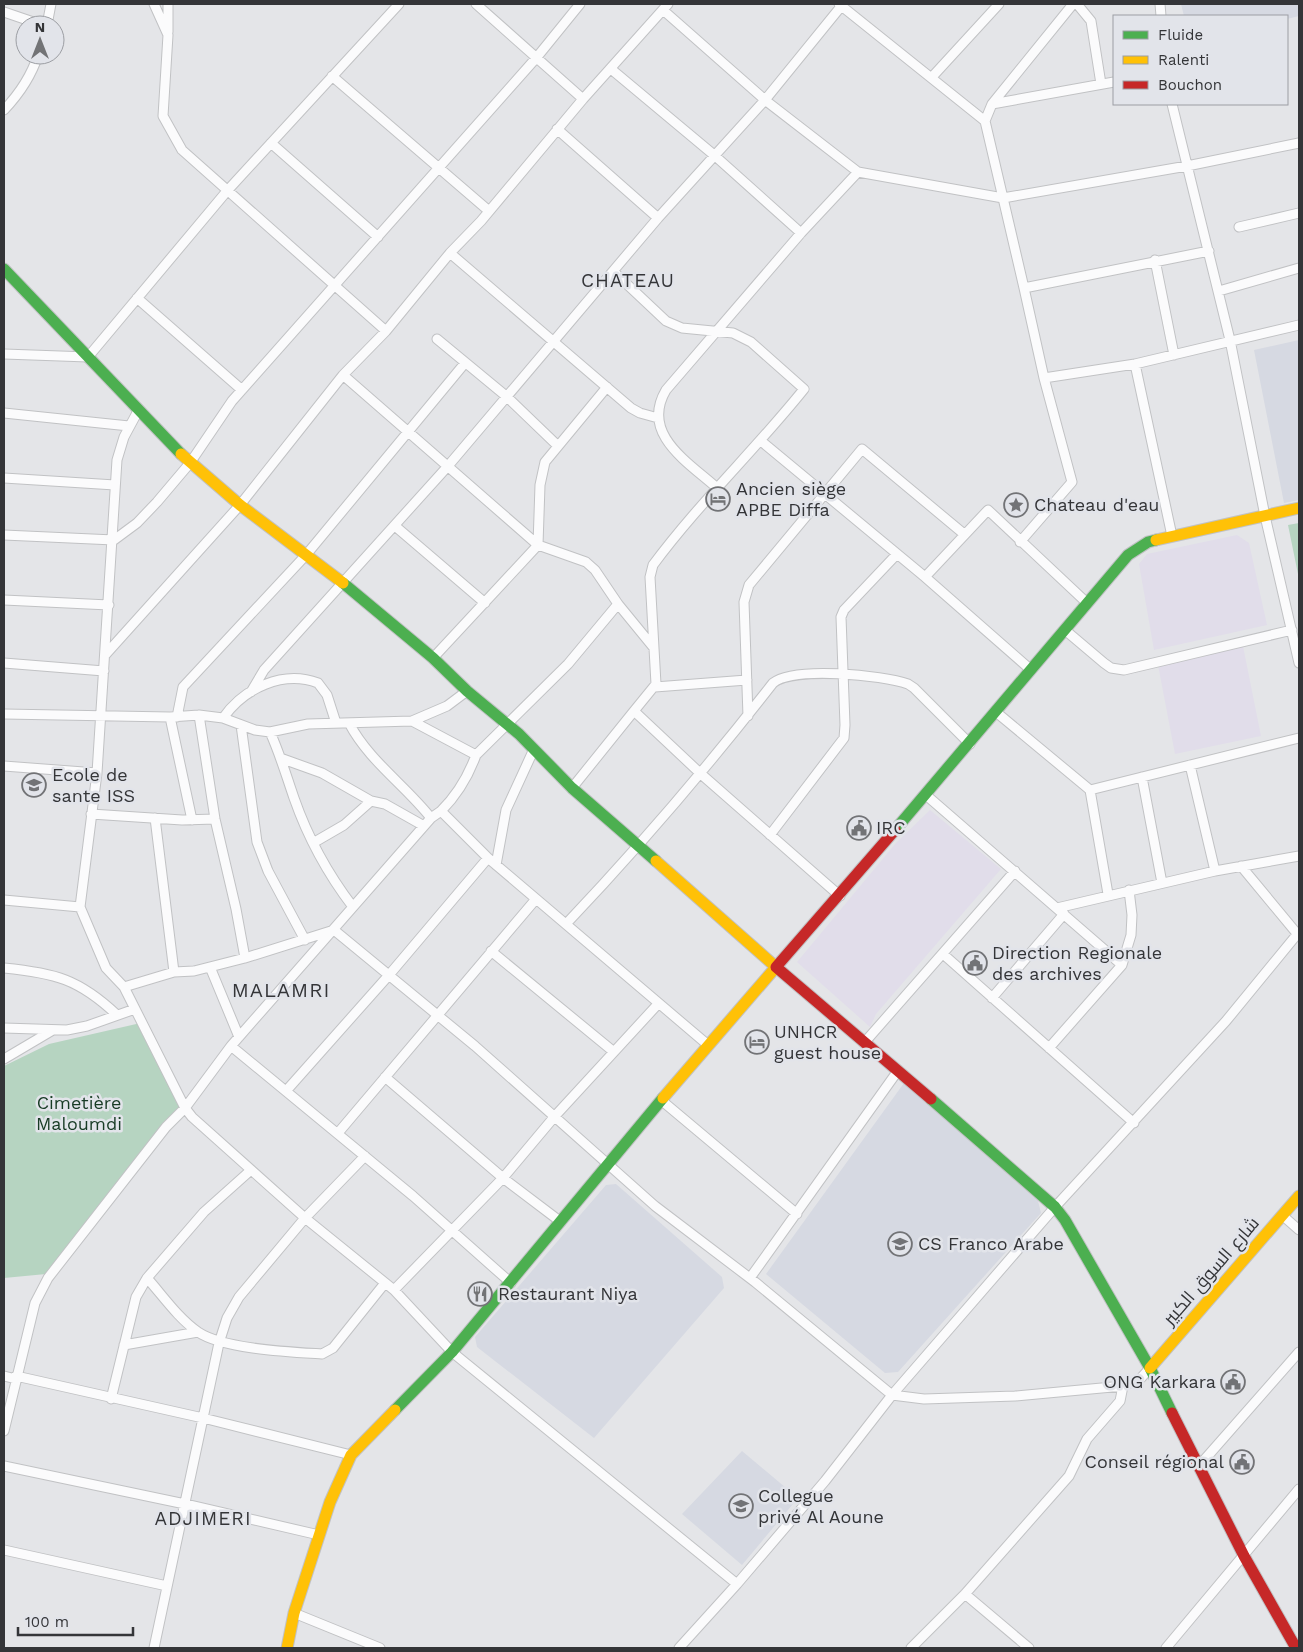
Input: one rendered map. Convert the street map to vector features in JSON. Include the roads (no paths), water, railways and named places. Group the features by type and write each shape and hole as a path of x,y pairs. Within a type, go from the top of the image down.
{"street":[{"path":"154,4 168,35"},
{"path":"168,4 163,116 182,150 334,287 386,331"},
{"path":"88,356 227,191 399,4"},
{"path":"476,4 584,99"},
{"path":"4,535 114,540 137,523 190,462 242,390 537,57 580,4"},
{"path":"251,692 264,670 330,596 344,584 448,466 658,218 714,154 765,100 841,4 985,121"},
{"path":"932,77 999,4"},
{"path":"1020,542 1072,482 1044,378 985,121 992,104 1074,4"},
{"path":"1078,4 1091,22 1101,84"},
{"path":"106,654 240,505 344,375 386,331 450,253 665,7 765,100 858,172 1003,198 1187,166 1299,143"},
{"path":"4,110 18,96 34,65"},
{"path":"611,69 714,154 801,233"},
{"path":"332,76 489,210"},
{"path":"992,104 1113,82"},
{"path":"1172,105 1230,340 1265,516 1299,663"},
{"path":"558,129 658,218"},
{"path":"271,142 378,237"},
{"path":"717,488 667,442 658,418 661,399 666,390 801,233 858,172"},
{"path":"1239,227 1299,213"},
{"path":"1024,288 1155,260 1209,251"},
{"path":"450,253 631,408 640,413 658,418"},
{"path":"1155,260 1174,355"},
{"path":"1219,292 1299,268"},
{"path":"4,269 138,411 190,462 240,505 344,584 433,658 467,691 534,749 572,788 897,1072 943,1108 1055,1207 1079,1244 1150,1368 1244,1556 1296,1648"},
{"path":"572,788 655,687 650,571 666,547 761,441 804,389 751,342 733,333 673,325 614,272"},
{"path":"137,298 242,390"},
{"path":"1044,378 1135,364 1299,325"},
{"path":"437,339 506,396 558,446"},
{"path":"4,354 88,356"},
{"path":"192,820 174,717 184,687 306,555 410,431 464,363"},
{"path":"1135,364 1172,536"},
{"path":"344,375 538,545 586,562 595,570 618,604 654,648"},
{"path":"433,658 538,545 541,477 545,462 607,387"},
{"path":"138,411 124,437 117,460 110,605 97,773 80,907 106,968 124,987 185,1108 192,1117 305,1218 394,1290 452,1352 737,1584"},
{"path":"4,413 129,426"},
{"path":"761,441 925,577 1031,670"},
{"path":"748,716 746,592 749,585 862,449 964,534"},
{"path":"4,478 116,485"},
{"path":"288,1648 294,1613 319,1535 330,1502 351,1455 452,1352 511,1283 607,1163 970,744 1086,602 1138,547 1172,536 1299,508"},
{"path":"925,577 988,510 1086,602"},
{"path":"395,526 485,603"},
{"path":"770,835 844,738 840,624 844,610 897,554"},
{"path":"4,600 110,605"},
{"path":"4,1431 35,1303 48,1278 166,1128 185,1108 231,1046 431,818 455,797 469,774 476,755 506,723 568,664 618,604"},
{"path":"1065,630 1111,668 1124,670 1292,630"},
{"path":"4,663 104,671"},
{"path":"566,924 640,847 748,716 772,683 783,676 843,673 901,682 914,688 970,744"},
{"path":"223,718 233,704 251,692 279,679 295,678 318,683 327,695 336,723"},
{"path":"655,687 746,680"},
{"path":"4,714 101,717 174,717 198,715 223,718 255,730 270,732 287,727 336,723 412,721 447,706 467,691"},
{"path":"634,712 701,774 840,896"},
{"path":"996,712 1090,790 1108,894"},
{"path":"198,715 214,819 236,909 245,958"},
{"path":"412,721 476,755"},
{"path":"349,723 364,748 414,798 431,818"},
{"path":"242,724 259,848 305,940"},
{"path":"270,732 283,759 294,798 313,843 326,870 353,906"},
{"path":"1090,790 1299,738"},
{"path":"496,865 506,810 534,749"},
{"path":"283,759 322,773 371,801 385,804 424,826"},
{"path":"1190,765 1215,871"},
{"path":"4,766 97,773"},
{"path":"1142,777 1162,883"},
{"path":"926,795 1122,966"},
{"path":"313,843 344,825 371,801"},
{"path":"441,811 488,858 708,1045"},
{"path":"91,814 192,820 214,819"},
{"path":"155,818 174,972"},
{"path":"992,998 1060,911 1108,894 1240,866 1299,856"},
{"path":"286,1091 389,975 488,858"},
{"path":"679,1648 737,1584 825,1481 892,1395 1055,1207 1226,1022 1298,934 1240,866"},
{"path":"864,1043 1015,871"},
{"path":"1050,1048 1122,966 1131,935 1132,915 1129,890"},
{"path":"338,1133 536,898"},
{"path":"4,900 80,907"},
{"path":"124,987 174,972 194,971 245,958 334,930"},
{"path":"334,930 437,1014 655,1206 750,1278 892,1395 924,1399 1015,1396 1123,1386 1141,1378 1150,1368"},
{"path":"491,950 614,1052"},
{"path":"943,954 1134,1123"},
{"path":"210,967 240,1037"},
{"path":"4,968 61,977 88,991 117,1015"},
{"path":"394,1290 452,1228 503,1178 555,1116 658,1004"},
{"path":"4,1028 67,1030 87,1026 135,1009"},
{"path":"4,1059 54,1029"},
{"path":"231,1046 452,1228 511,1283"},
{"path":"750,1278 897,1072"},
{"path":"385,1077 503,1178 561,1222"},
{"path":"662,1100 797,1214"},
{"path":"154,1648 219,1343 227,1318 240,1297 305,1218 365,1156"},
{"path":"111,1399 136,1297 147,1278 204,1212 251,1170"},
{"name":"شارع السوق الكبير","path":"1150,1368 1299,1196"},
{"path":"1282,1215 1299,1230"},
{"path":"147,1278 182,1318 198,1332 219,1343 326,1353 333,1348 385,1283"},
{"path":"124,1345 198,1332"},
{"path":"1198,1466 1298,1355"},
{"path":"4,1376 203,1418 351,1455"},
{"path":"911,1648 966,1594 1069,1476 1087,1438 1120,1401 1123,1386"},
{"path":"4,1466 185,1504 319,1535"},
{"path":"1166,1648 1299,1489"},
{"path":"4,1550 167,1586"},
{"path":"966,1594 1028,1648"},
{"path":"294,1613 380,1648"}],"place":[{"name":"Ancien siège APBE Diffa","path":"718,499"},
{"name":"Chateau d'eau","path":"1016,505"},
{"name":"Ecole de sante ISS","path":"34,785"},
{"name":"IRC","path":"859,828"},
{"name":"Direction Regionale des archives","path":"975,963"},
{"name":"UNHCR guest house","path":"757,1042"},
{"name":"CS Franco Arabe","path":"900,1244"},
{"name":"Restaurant Niya","path":"480,1294"},
{"name":"ONG Karkara","path":"1233,1382"},
{"name":"Conseil régional","path":"1242,1462"},
{"name":"Collegue privé Al Aoune","path":"741,1506"}],"district":[{"name":"CHATEAU","path":"628,280"},
{"name":"MALAMRI","path":"281,990"},
{"name":"ADJIMERI","path":"203,1518"}],"park label":[{"name":"Cimetière Maloumdi","path":"79,1113"}]}
